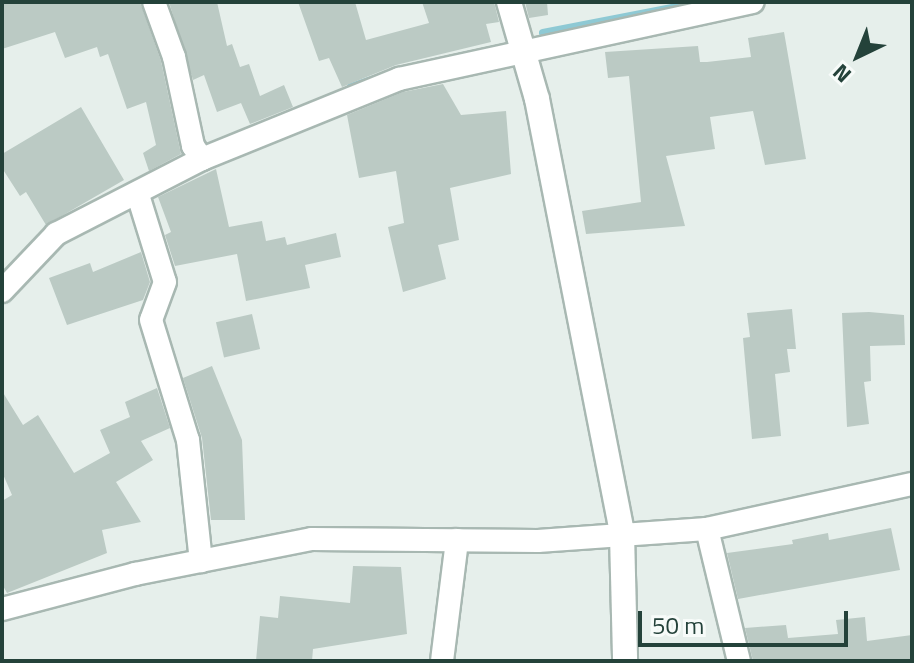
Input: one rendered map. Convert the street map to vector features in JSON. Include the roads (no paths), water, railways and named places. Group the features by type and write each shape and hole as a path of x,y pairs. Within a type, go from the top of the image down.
{"street":[{"path":"154,2 174,57 193,146 202,159"},
{"path":"509,2 537,99 622,534 625,661"},
{"path":"2,291 56,234 138,195 202,159 399,79 753,2"},
{"path":"138,195 165,282 151,320 188,440 201,561"},
{"path":"2,609 201,561 312,539 457,540 707,529 912,484"},
{"path":"707,529 739,661"},
{"path":"442,661 457,540"}],"waterway":[{"path":"543,33 702,2"},
{"path":"351,87 380,77"}]}
